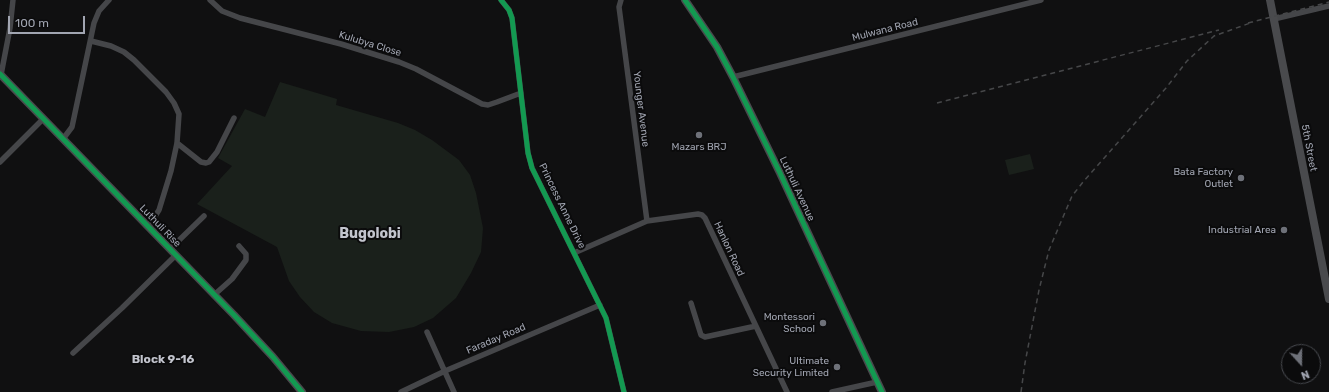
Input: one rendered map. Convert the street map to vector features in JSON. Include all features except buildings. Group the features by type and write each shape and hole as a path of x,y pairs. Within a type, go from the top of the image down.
{"street":[{"path":"1,74 14,0"},
{"path":"63,139 72,127 96,16 109,0"},
{"name":"Kulubya Close","path":"210,0 222,11 240,18 341,44 399,62 416,69 482,104 488,105 521,93"},
{"name":"Princess Anne Drive","path":"502,0 509,10 512,18 528,153 532,168 600,305 609,328 624,392"},
{"name":"Younger Avenue","path":"621,0 619,7 647,221"},
{"name":"Luthuli Avenue","path":"685,0 718,47 780,173 882,392"},
{"name":"Mulwana Road","path":"733,77 1041,0"},
{"name":"5th Street","path":"1270,0 1329,299"},
{"path":"1274,19 1329,6"},
{"path":"90,41 110,46 124,52 142,67 166,92 174,103 179,114 178,143 165,195 159,210 148,227"},
{"name":"Luthuli Rise","path":"1,74 42,119 173,252 273,357 302,392"},
{"path":"178,143 201,162 209,162 213,159 217,152 234,118"},
{"path":"0,162 42,119"},
{"name":"Hanlon Road","path":"574,253 647,221 698,214 702,215 705,218 787,392"},
{"path":"73,353 117,313 204,216"},
{"path":"214,295 232,279 246,260 246,254 239,246"},
{"path":"691,302 701,335 705,337 756,326"},
{"name":"Faraday Road","path":"402,392 445,371 600,305"},
{"path":"427,332 454,392"},
{"path":"832,392 877,382"}],"shaded area":[{"path":"280,82 337,99 336,105 398,123 415,130 432,140 459,160 470,175 476,193 483,228 481,252 471,273 456,298 433,318 414,327 389,332 361,331 332,323 314,312 300,297 289,281 277,247 197,204 232,166 218,158 245,109 265,117"},
{"path":"1030,154 1034,169 1009,175 1005,160"}],"railway":[{"path":"1248,23 1329,2"},
{"path":"1021,392 1039,290 1049,250 1072,196 1166,88 1187,61 1214,36 1253,22"},
{"path":"937,103 1219,30"}],"cycle path":[{"path":"501,0 509,10 512,18 528,153 532,168 606,318 624,392"},
{"path":"685,0 717,47 733,77 780,173 882,392"},
{"path":"0,74 234,315 273,357 302,392"}],"place":[{"name":"Mazars BRJ","path":"699,135"},
{"name":"Bata Factory Outlet","path":"1241,178"},
{"name":"Industrial Area","path":"1284,230"},
{"name":"Montessori School","path":"823,323"},
{"name":"Ultimate Security Limited","path":"837,367"}],"district":[{"name":"Bugolobi","path":"370,234"},
{"name":"Block 9-16","path":"163,360"}]}
